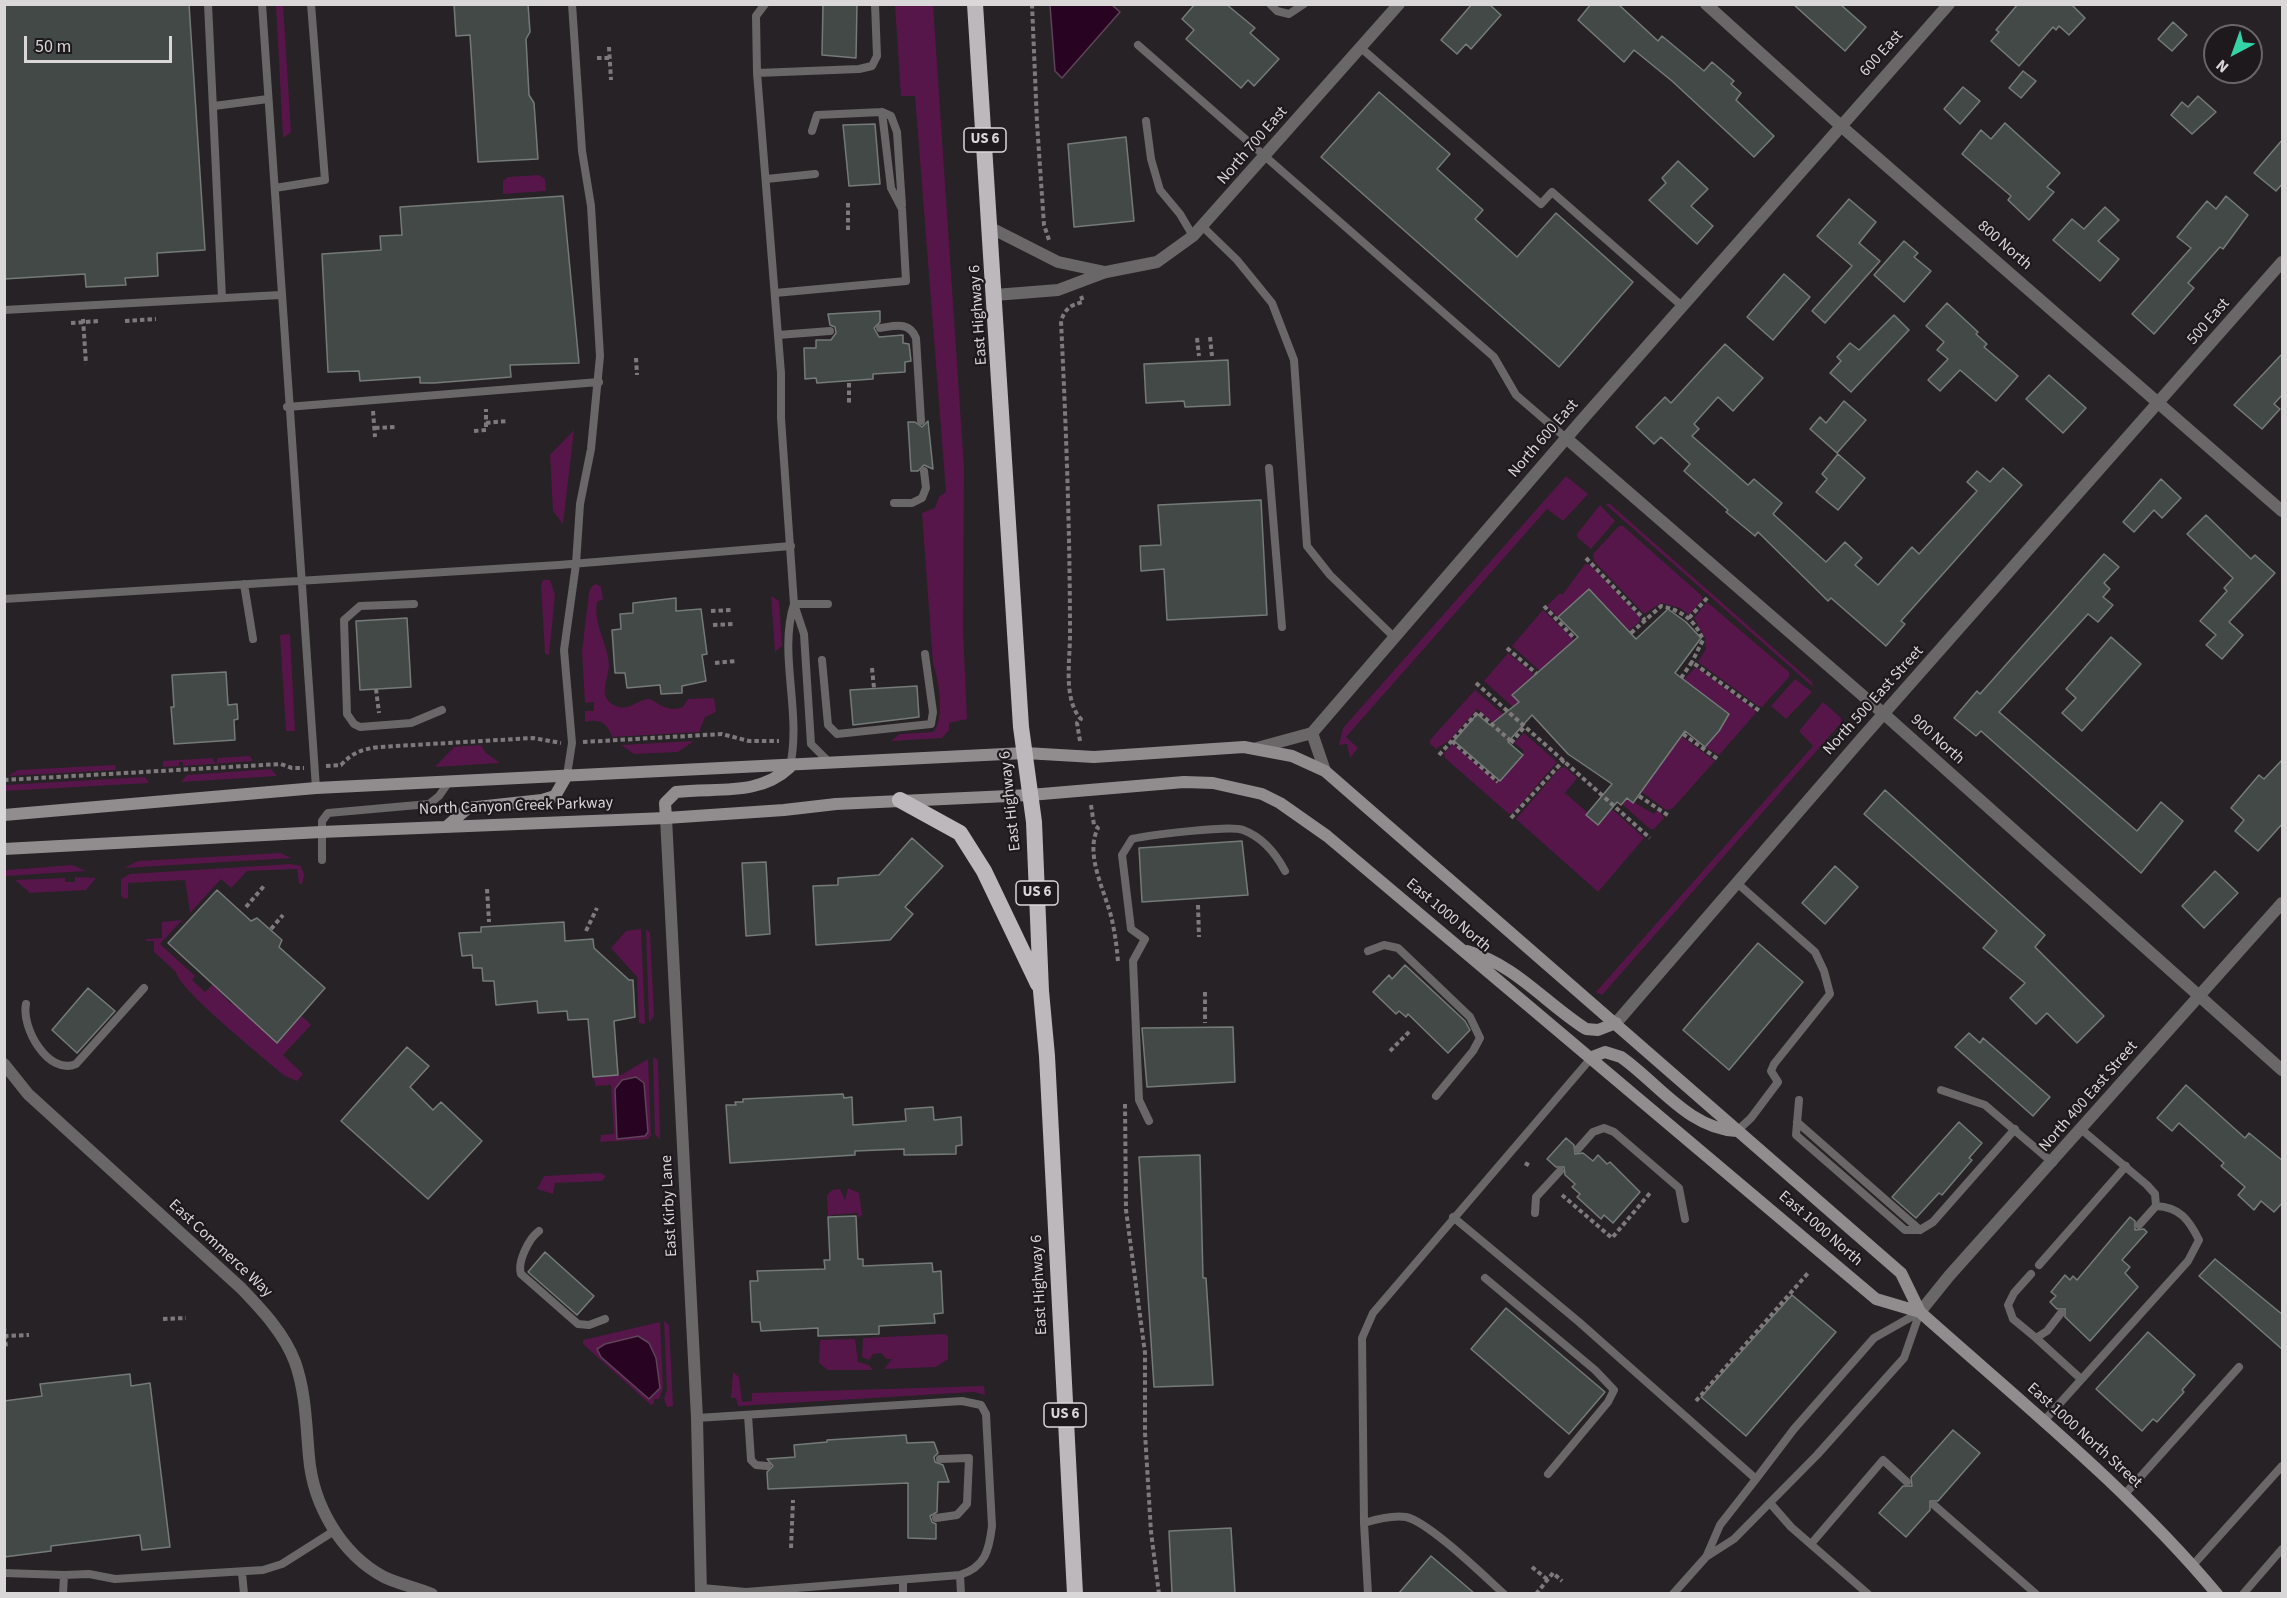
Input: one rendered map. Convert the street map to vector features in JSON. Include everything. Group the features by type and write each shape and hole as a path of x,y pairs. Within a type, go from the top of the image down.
{"highway":[{"name":"East Highway 6","path":"975,4 1025,753 1035,831 1041,991 1047,1056 1075,1593"},
{"path":"900,800 960,833 984,871 1041,991"}],"main road":[{"name":"East 1000 North","path":"1025,753 1095,757 1257,748 1292,756 1325,771 1901,1273 1920,1312"},
{"name":"North Canyon Creek Parkway","path":"4,815 316,788 448,783 567,775 790,767 1025,753"},
{"path":"666,818 665,803 676,792 763,785 779,777 790,767"},
{"path":"446,827 468,807 542,800 555,796 567,775"},
{"name":"East 1000 North","path":"1029,795 1184,782 1213,783 1262,794 1280,803 1327,836 1592,1057 1876,1299 1920,1312"},
{"name":"North Canyon Creek Parkway","path":"4,849 321,832 666,818 900,800 1029,795"},
{"path":"1463,950 1484,956 1522,978 1586,1029 1598,1030 1616,1023"},
{"path":"1592,1057 1605,1052 1621,1056 1703,1124 1721,1130 1737,1131"},
{"name":"East 1000 North Street","path":"1920,1312 2125,1494 2217,1593"}],"street":[{"name":"North 700 East","path":"996,295 1058,290 1106,272 1157,262 1194,236 1399,4"},
{"name":"800 North","path":"1706,4 1841,126 2283,511"},
{"name":"600 East","path":"1841,126 1949,4"},
{"name":"North 600 East","path":"1312,733 1566,438 1841,126"},
{"name":"North 700 East","path":"991,228 1058,262 1106,272"},
{"name":"500 East","path":"2160,404 2283,262"},
{"name":"North 500 East Street","path":"1616,1023 1884,714 2160,404"},
{"name":"900 North","path":"1566,438 1884,714 2283,1070"},
{"path":"1257,748 1312,733 1325,771"},
{"name":"East Kirby Lane","path":"666,818 697,1418 702,1591"},
{"name":"North 400 East Street","path":"1920,1312 1949,1276 2053,1163 2283,903"},
{"name":"East Commerce Way","path":"4,1064 28,1094 241,1288 273,1322 294,1361 307,1415 312,1479 321,1505 334,1531 354,1554 385,1577 432,1593"}],"lane":[{"path":"208,4 222,298"},
{"path":"262,4 287,407 303,582 316,788"},
{"path":"275,188 325,180 312,4"},
{"path":"567,775 572,743 564,650 576,564 580,504 591,449 600,356 591,206 582,151 572,4"},
{"path":"765,4 756,16 794,604 788,634 795,741 790,767"},
{"path":"758,73 860,69 872,66 877,56 875,4"},
{"path":"1270,4 1277,11 1289,14 1304,4"},
{"path":"1138,45 1494,357 1516,395 1566,438"},
{"path":"1361,48 1541,204 1552,192 1682,306"},
{"path":"214,106 268,99"},
{"path":"775,293 906,281 897,132 891,116 882,112 817,115 812,131"},
{"path":"882,112 891,188 902,209"},
{"path":"1146,121 1151,159 1160,190 1180,214 1194,236"},
{"path":"766,179 815,174"},
{"path":"1203,227 1244,268 1272,303 1294,360 1308,546 1330,575 1395,639"},
{"path":"4,310 280,295"},
{"path":"880,328 905,325 912,330 916,338 921,421"},
{"path":"778,335 830,331"},
{"path":"287,407 599,382"},
{"path":"1269,468 1282,627"},
{"path":"894,503 912,503 922,498 926,489 924,471"},
{"path":"4,599 576,564 791,546"},
{"path":"244,584 253,639"},
{"path":"414,604 360,606 351,611 344,620 347,714 354,724 360,727 411,723 442,710"},
{"path":"794,604 828,604"},
{"path":"794,604 804,634 810,744 831,764"},
{"path":"822,660 828,725 837,734 931,724 933,712 925,654"},
{"path":"322,860 322,821 328,813 429,804 439,796 448,783"},
{"path":"1149,1121 1139,1100 1133,961 1145,939 1131,929 1122,855 1132,839 1156,834 1242,829 1276,852 1284,871"},
{"path":"1737,883 1815,952 1824,971 1830,994 1774,1064 1771,1071 1778,1082 1751,1118 1737,1131"},
{"path":"1368,951 1384,945 1398,948 1470,1017 1480,1038 1473,1051 1436,1095"},
{"path":"26,1004 25,1016 42,1050 57,1065 68,1067 76,1064 144,988"},
{"path":"1368,1593 1364,1523 1362,1338 1373,1313 1453,1216 1592,1057"},
{"path":"1941,1090 1985,1105 2053,1163"},
{"path":"1799,1100 1797,1122 1920,1230 1933,1221 2015,1129"},
{"path":"1578,1149 1593,1132 1604,1128 1614,1132 1679,1188 1685,1219"},
{"path":"2082,1130 2126,1166 2155,1194 2156,1206 2139,1225"},
{"path":"2039,1265 2126,1166"},
{"path":"1535,1213 1536,1197 1560,1171"},
{"path":"2043,1422 2188,1261 2199,1240 2191,1223 2171,1206 2156,1206"},
{"path":"1453,1216 1579,1322 1756,1479"},
{"path":"540,1231 531,1238 520,1265 521,1274 578,1324 589,1325 605,1319"},
{"path":"2031,1274 2014,1293 2008,1305 2013,1319 2081,1379"},
{"path":"1485,1278 1595,1370 1614,1390 1608,1402 1548,1474"},
{"path":"1706,1557 1720,1525 1794,1429 1874,1338 1920,1312"},
{"path":"1673,1593 1706,1557 1734,1539 1770,1503 1817,1455 1904,1358 1920,1312"},
{"path":"2036,1338 2047,1330 2061,1312"},
{"path":"2125,1494 2239,1367"},
{"path":"697,1418 962,1401 981,1405 986,1414 992,1526 990,1544 975,1570 960,1575 746,1592 702,1591"},
{"path":"748,1415 751,1460 756,1465 767,1466"},
{"path":"936,1518 957,1515 967,1504 969,1458 940,1459"},
{"path":"1810,1544 1883,1460 1907,1482"},
{"path":"2193,1565 2283,1466"},
{"path":"1770,1503 1810,1544 1868,1593"},
{"path":"1934,1505 2036,1593"},
{"path":"1364,1523 1382,1518 1406,1517 1435,1534 1504,1593"},
{"path":"4,1574 89,1575 115,1579 242,1573 282,1564 334,1531"},
{"path":"2243,1593 2283,1549"},
{"path":"242,1573 243,1593"},
{"path":"63,1575 63,1593"},
{"path":"960,1575 961,1593"},
{"path":"903,1580 903,1593"}],"path":[{"path":"1032,4 1036,123 1044,225 1049,240 1055,245"},
{"path":"609,47 611,80"},
{"path":"597,58 610,58"},
{"path":"848,203 848,232"},
{"path":"1077,723 1081,719 1072,706 1070,675 1069,506 1061,321 1064,311 1072,305 1083,302 1081,295"},
{"path":"126,321 156,319"},
{"path":"71,323 84,320 99,321"},
{"path":"84,320 86,364"},
{"path":"1210,337 1212,356"},
{"path":"1197,338 1199,356"},
{"path":"636,358 637,375"},
{"path":"849,383 849,404"},
{"path":"373,407 375,437"},
{"path":"474,431 486,430 486,409"},
{"path":"486,423 507,421"},
{"path":"375,428 395,427"},
{"path":"1587,558 1645,620"},
{"path":"1689,618 1708,597"},
{"path":"1544,606 1575,639"},
{"path":"1631,633 1661,606 1675,609 1689,618 1698,629 1703,644 1681,678"},
{"path":"711,611 731,610"},
{"path":"712,626 733,624"},
{"path":"1507,648 1537,674"},
{"path":"715,663 736,661"},
{"path":"1692,662 1761,712"},
{"path":"872,668 874,688"},
{"path":"1476,683 1650,838"},
{"path":"376,689 379,714"},
{"path":"1439,755 1478,712 1511,743 1525,726"},
{"path":"588,742 722,734 749,741 779,741"},
{"path":"1683,734 1719,760"},
{"path":"340,765 351,755 365,748 533,738 557,743"},
{"path":"1452,741 1498,782"},
{"path":"1511,818 1564,760"},
{"path":"4,780 281,764 292,768"},
{"path":"1639,795 1669,816"},
{"path":"1094,825 1098,828 1093,844 1095,860 1112,921 1119,968"},
{"path":"246,907 264,886"},
{"path":"487,890 489,922"},
{"path":"1197,905 1199,937"},
{"path":"586,931 597,908"},
{"path":"271,929 283,915"},
{"path":"1205,992 1205,1023"},
{"path":"1390,1052 1411,1030"},
{"path":"1125,1095 1126,1210 1145,1353 1145,1445 1151,1532 1159,1593"},
{"path":"1525,1163 1530,1167"},
{"path":"1562,1195 1611,1238 1650,1193"},
{"path":"1696,1401 1808,1273"},
{"path":"164,1319 186,1318"},
{"path":"4,1327 6,1347"},
{"path":"5,1336 29,1335"},
{"path":"791,1548 793,1500"},
{"path":"1532,1567 1548,1580"},
{"path":"1536,1593 1553,1573 1562,1581"}],"shaded area":[{"path":"276,5 283,5 291,132 283,138"},
{"path":"895,5 933,5 964,468 963,631 967,719 949,723 949,730 942,738 891,741 900,734 933,732 939,718 940,699 933,664 922,513 935,508 939,497 946,492 915,96 901,96"},
{"path":"1050,5 1112,5 1120,12 1062,78 1055,71"},
{"path":"539,175 545,179 546,191 503,194 503,181 508,177"},
{"path":"574,430 563,524 553,511 550,455"},
{"path":"1566,476 1588,494 1563,521 1547,509 1346,737 1358,748 1350,758 1347,744 1339,745 1343,728"},
{"path":"1605,504 1610,504 1812,682 1813,687"},
{"path":"1600,505 1615,521 1591,549 1578,538 1577,534"},
{"path":"1619,526 1623,526 1701,595 1703,599 1689,615 1680,608 1661,603 1644,614 1594,561 1593,554"},
{"path":"1585,564 1590,565 1640,617 1640,621 1629,631 1589,589 1558,617 1547,606 1559,594 1563,594"},
{"path":"543,580 550,580 555,595 549,655 545,654 541,585"},
{"path":"596,584 601,587 603,599 597,602 596,610 609,665 605,688 606,698 610,703 621,707 650,699 666,708 674,709 683,707 688,699 714,698 716,712 705,717 699,732 612,737 608,728 599,721 585,722 585,711 594,711 594,702 585,703 582,652 589,592"},
{"path":"771,596 779,601 782,646 775,652"},
{"path":"1707,602 1789,672 1789,677 1762,707 1698,662 1706,649 1705,638 1694,618"},
{"path":"1543,610 1574,640 1540,671 1512,646"},
{"path":"290,634 295,731 286,731 280,635"},
{"path":"1508,653 1535,675 1512,695 1518,701 1513,707 1484,681"},
{"path":"1696,667 1755,710 1755,714 1719,755 1705,747 1719,731 1729,714 1683,680"},
{"path":"1795,679 1812,692 1786,719 1771,706"},
{"path":"1475,690 1517,726 1510,739 1477,709 1450,740 1436,749 1430,744 1430,740"},
{"path":"1823,702 1841,718 1841,723 1602,995 1596,992 1813,746 1799,731"},
{"path":"1524,733 1557,762 1513,813 1509,814 1445,758 1444,753 1453,744 1498,783 1523,755 1523,750 1514,743"},
{"path":"1681,736 1715,761 1672,809 1666,810 1642,792"},
{"path":"694,741 678,752 634,754 621,745"},
{"path":"481,745 486,753 500,763 435,767 454,747"},
{"path":"250,756 253,761 183,766 183,762 179,762 179,766 163,767 163,761 213,758 214,762 217,762 218,758"},
{"path":"115,765 116,770 8,776 18,770"},
{"path":"1565,767 1577,778 1565,793 1588,813 1586,815 1613,810 1644,838 1598,892 1516,819 1560,768"},
{"path":"271,769 277,776 181,782 187,775"},
{"path":"145,777 149,783 5,791 5,785"},
{"path":"1627,798 1654,814 1658,810 1664,818 1654,829 1650,829 1622,804"},
{"path":"280,853 292,858 124,868 138,861"},
{"path":"291,864 301,866 304,875 302,885 299,883 297,869 247,871 231,888 221,879 190,913 185,880 128,883 128,898 124,899 121,895 121,879 130,874"},
{"path":"72,865 86,871 5,876 5,871 8,870"},
{"path":"75,877 96,878 86,890 30,893 15,880 65,878 65,882 75,882"},
{"path":"182,920 160,944 195,976 192,980 205,992 213,984 231,1004 233,1002 277,1043 302,1016 311,1025 283,1055 303,1074 297,1081 285,1076 206,1008 180,981 176,972 154,952 154,941 146,941 146,939 162,938 162,922"},
{"path":"641,929 645,1024 639,1023 637,977 611,948 626,931"},
{"path":"646,929 650,933 654,1016 649,1023"},
{"path":"653,1057 658,1060 660,1140 655,1134"},
{"path":"648,1059 651,1135 648,1139 600,1142 601,1135 614,1134 611,1085 596,1086 593,1077 621,1075"},
{"path":"636,1077 644,1083 648,1132 645,1136 617,1139 615,1089 622,1080"},
{"path":"600,1173 606,1176 602,1181 555,1183 553,1194 537,1189 544,1176"},
{"path":"848,1188 859,1193 862,1215 858,1218 858,1213 828,1217 827,1195 832,1190 840,1189 845,1200"},
{"path":"664,1321 669,1325 673,1406 667,1407 664,1399 667,1390"},
{"path":"660,1322 663,1388 659,1399 654,1399 654,1404 651,1405 583,1344 583,1340"},
{"path":"945,1334 948,1336 948,1359 936,1367 884,1369 892,1359 887,1359 881,1353 873,1354 869,1360 862,1357 863,1338"},
{"path":"638,1336 649,1343 656,1358 660,1388 649,1399 601,1357 597,1349 605,1344"},
{"path":"855,1339 858,1362 869,1365 873,1370 828,1370 819,1363 820,1340"},
{"path":"733,1372 739,1377 742,1402 752,1401 752,1393 984,1386 985,1395 974,1392 738,1406 736,1398 731,1398"}],"building":[{"path":"4,4 189,4 205,250 157,253 158,276 125,278 126,285 86,287 85,274 4,279"},
{"path":"454,4 528,4 530,32 526,39 529,95 534,103 538,159 478,162 470,35 456,36"},
{"path":"823,4 857,4 856,58 822,55"},
{"path":"1195,4 1226,4 1255,28 1250,33 1279,59 1254,86 1248,80 1241,88 1186,39 1194,30 1182,19"},
{"path":"1472,4 1489,4 1501,15 1471,49 1466,44 1457,54 1441,40"},
{"path":"1591,4 1618,4 1658,41 1662,36 1704,71 1712,62 1734,81 1731,84 1741,93 1736,100 1774,136 1754,157 1672,81 1634,50 1624,62 1578,20"},
{"path":"1793,4 1840,4 1866,27 1845,51"},
{"path":"2018,4 2071,4 2085,18 2069,35 2059,26 2056,30 2053,27 2019,66 1991,41 1999,32 1996,30"},
{"path":"2173,22 2187,35 2172,51 2158,39"},
{"path":"2023,71 2036,81 2021,98 2009,88"},
{"path":"1963,87 1980,101 1960,124 1944,109"},
{"path":"1379,92 1450,154 1437,169 1483,210 1475,219 1517,257 1556,213 1633,282 1559,367 1321,157"},
{"path":"2198,96 2216,112 2192,134 2171,115 2182,102 2188,107"},
{"path":"2005,123 2060,173 2047,187 2054,192 2029,220 2008,200 2011,196 1962,154 1981,130 1991,139"},
{"path":"875,124 880,184 849,186 843,125"},
{"path":"1126,137 1134,221 1074,227 1068,144"},
{"path":"2283,139 2283,183 2276,191 2254,173"},
{"path":"1678,161 1708,189 1691,206 1713,226 1697,244 1649,200 1666,183 1662,178"},
{"path":"563,196 579,363 510,365 511,377 434,383 420,383 420,377 360,381 359,371 328,372 322,254 381,250 380,236 402,235 400,207"},
{"path":"2226,196 2248,215 2223,249 2220,247 2188,283 2194,288 2154,334 2132,314 2191,248 2177,237 2207,201 2216,209"},
{"path":"1849,199 1876,222 1859,243 1880,261 1825,323 1812,311 1852,266 1817,236"},
{"path":"2105,207 2119,220 2098,241 2119,259 2100,281 2053,240 2072,219 2084,229"},
{"path":"1904,241 1918,253 1914,257 1931,271 1904,302 1874,275"},
{"path":"1784,274 1810,297 1773,340 1747,317"},
{"path":"1947,303 1978,332 1976,334 1987,344 1984,347 2018,376 1996,401 1960,370 1940,391 1928,380 1948,359 1937,350 1944,342 1926,326"},
{"path":"880,311 880,322 874,328 879,337 903,335 903,343 909,344 911,361 905,362 905,372 873,374 873,379 817,383 816,378 805,379 804,348 816,348 816,340 831,340 836,333 835,327 830,325 828,314"},
{"path":"1894,315 1909,330 1851,392 1830,373 1841,361 1837,357 1850,343 1859,350"},
{"path":"1725,344 1763,378 1733,411 1718,397 1694,424 1699,429 1692,436 1748,485 1754,479 1782,503 1773,514 1826,562 1845,542 1862,558 1855,565 1878,585 1912,547 1919,554 1977,491 1967,482 1977,471 1990,482 2003,468 2022,485 1901,621 1905,624 1886,646 1831,598 1828,601 1758,532 1755,536 1726,512 1728,510 1684,471 1690,464 1661,437 1654,444 1636,427 1665,397 1671,403"},
{"path":"2283,353 2283,394 2274,404 2280,409 2262,429 2234,405"},
{"path":"1228,360 1230,405 1185,407 1184,401 1146,403 1144,364"},
{"path":"2049,375 2086,408 2063,433 2026,399"},
{"path":"1844,401 1866,420 1837,453 1810,429 1820,417 1826,423"},
{"path":"928,421 933,469 924,465 918,471 911,471 908,422 915,422 922,427"},
{"path":"1838,454 1865,478 1838,510 1816,492 1827,479 1822,474"},
{"path":"2161,479 2181,498 2162,518 2154,510 2134,532 2123,522"},
{"path":"1261,500 1267,615 1167,620 1164,569 1141,571 1140,546 1161,545 1158,505"},
{"path":"2206,515 2251,559 2255,555 2275,573 2229,622 2243,635 2222,659 2206,645 2216,635 2200,621 2227,591 2224,588 2233,578 2187,534"},
{"path":"2104,554 2119,567 2104,583 2110,589 2103,597 2113,605 2098,622 2088,614 1999,712 2137,831 2161,802 2183,821 2141,873 1981,731 1976,736 1954,718 1977,691 1980,694"},
{"path":"1589,589 1636,639 1668,609 1686,622 1701,638 1675,673 1729,714 1719,731 1705,747 1685,731 1633,803 1627,798 1621,805 1617,802 1598,825 1586,815 1612,784 1568,754 1532,715 1508,742 1523,755 1500,781 1454,741 1477,714 1490,725 1519,702 1512,695 1578,637 1558,617"},
{"path":"676,598 676,611 701,609 707,654 702,655 706,681 682,686 682,693 661,694 660,685 627,688 625,673 615,673 612,630 621,629 620,614 633,613 633,603"},
{"path":"407,618 411,687 360,690 356,621"},
{"path":"2111,637 2141,664 2082,731 2062,713 2076,698 2066,689"},
{"path":"226,672 228,705 237,704 238,719 234,720 235,740 174,744 171,707 174,707 172,675"},
{"path":"917,686 919,717 853,725 850,690"},
{"path":"2283,759 2283,823 2258,851 2235,831 2244,820 2231,808 2259,775 2264,779"},
{"path":"1885,790 2045,935 2035,947 2104,1016 2077,1043 2047,1013 2036,1024 2010,998 2025,983 1983,948 1997,931 1864,814"},
{"path":"912,838 943,866 905,907 913,914 890,940 816,945 813,886 838,885 838,878 879,875"},
{"path":"1242,841 1248,895 1142,902 1139,848"},
{"path":"766,862 770,934 746,936 742,863"},
{"path":"1835,866 1858,887 1825,924 1802,903"},
{"path":"2215,871 2238,893 2204,928 2182,906"},
{"path":"217,890 251,921 257,918 282,940 279,947 325,988 277,1043 168,943"},
{"path":"564,922 565,941 593,939 594,948 629,980 633,980 635,1017 614,1021 618,1075 593,1077 588,1019 568,1020 567,1011 538,1013 537,1001 496,1005 494,981 483,981 482,968 473,968 472,955 462,956 459,933 481,932 481,927"},
{"path":"1758,943 1803,982 1729,1070 1683,1030"},
{"path":"1405,965 1465,1021 1470,1030 1448,1053 1408,1014 1406,1017 1399,1011 1396,1014 1373,992 1389,975 1392,979"},
{"path":"88,988 115,1011 77,1053 52,1030"},
{"path":"1233,1027 1235,1082 1147,1087 1142,1028"},
{"path":"1969,1033 1980,1043 1983,1038 2050,1097 2033,1116 1955,1047"},
{"path":"407,1047 429,1066 410,1087 433,1110 441,1102 482,1141 428,1199 341,1121"},
{"path":"2186,1085 2245,1138 2249,1133 2283,1161 2283,1202 2274,1212 2261,1201 2254,1210 2238,1195 2245,1187 2221,1166 2224,1163 2179,1123 2172,1131 2157,1118"},
{"path":"843,1094 844,1098 852,1097 853,1125 906,1121 905,1109 933,1107 934,1120 961,1117 962,1145 956,1146 956,1154 904,1155 904,1149 855,1151 855,1155 730,1163 726,1105 736,1105 735,1102 743,1102 743,1099"},
{"path":"1959,1122 1982,1143 1969,1158 1972,1160 1942,1195 1939,1193 1916,1218 1892,1197"},
{"path":"1566,1138 1574,1145 1575,1154 1583,1153 1593,1161 1598,1155 1607,1164 1610,1162 1640,1192 1613,1223 1604,1215 1601,1219 1577,1197 1580,1194 1572,1187 1575,1184 1565,1175 1564,1167 1556,1167 1547,1159"},
{"path":"1200,1155 1203,1278 1206,1278 1213,1385 1154,1387 1139,1157"},
{"path":"856,1216 858,1259 863,1259 863,1266 932,1263 933,1272 941,1271 943,1313 934,1314 935,1323 879,1326 879,1334 818,1336 818,1328 761,1331 760,1322 752,1322 750,1281 758,1281 757,1271 825,1269 824,1260 830,1260 828,1217"},
{"path":"2130,1217 2135,1221 2135,1230 2144,1229 2147,1232 2122,1260 2130,1267 2125,1273 2138,1287 2090,1341 2065,1317 2065,1309 2057,1309 2050,1302 2056,1296 2051,1292 2065,1275 2070,1280 2073,1276 2077,1280"},
{"path":"545,1252 594,1296 577,1315 528,1272"},
{"path":"2215,1259 2283,1315 2283,1350 2199,1276"},
{"path":"1792,1295 1836,1332 1746,1436 1701,1397"},
{"path":"1506,1308 1605,1392 1569,1434 1471,1349"},
{"path":"2148,1332 2195,1375 2182,1390 2184,1392 2157,1422 2153,1419 2142,1431 2096,1389"},
{"path":"130,1374 131,1386 150,1383 170,1547 142,1550 140,1535 51,1546 51,1551 4,1557 4,1401 42,1396 40,1384"},
{"path":"1953,1430 1980,1453 1938,1501 1930,1501 1930,1510 1906,1537 1879,1513 1903,1486 1912,1486 1911,1477"},
{"path":"906,1435 907,1443 934,1442 938,1453 934,1457 935,1462 943,1465 949,1482 938,1482 937,1512 930,1516 932,1522 936,1524 936,1539 908,1538 908,1483 768,1489 767,1472 773,1466 767,1459 795,1457 794,1445 827,1442 827,1440"},
{"path":"1231,1528 1235,1593 1172,1593 1169,1531"},
{"path":"1431,1556 1474,1593 1399,1593"}]}
